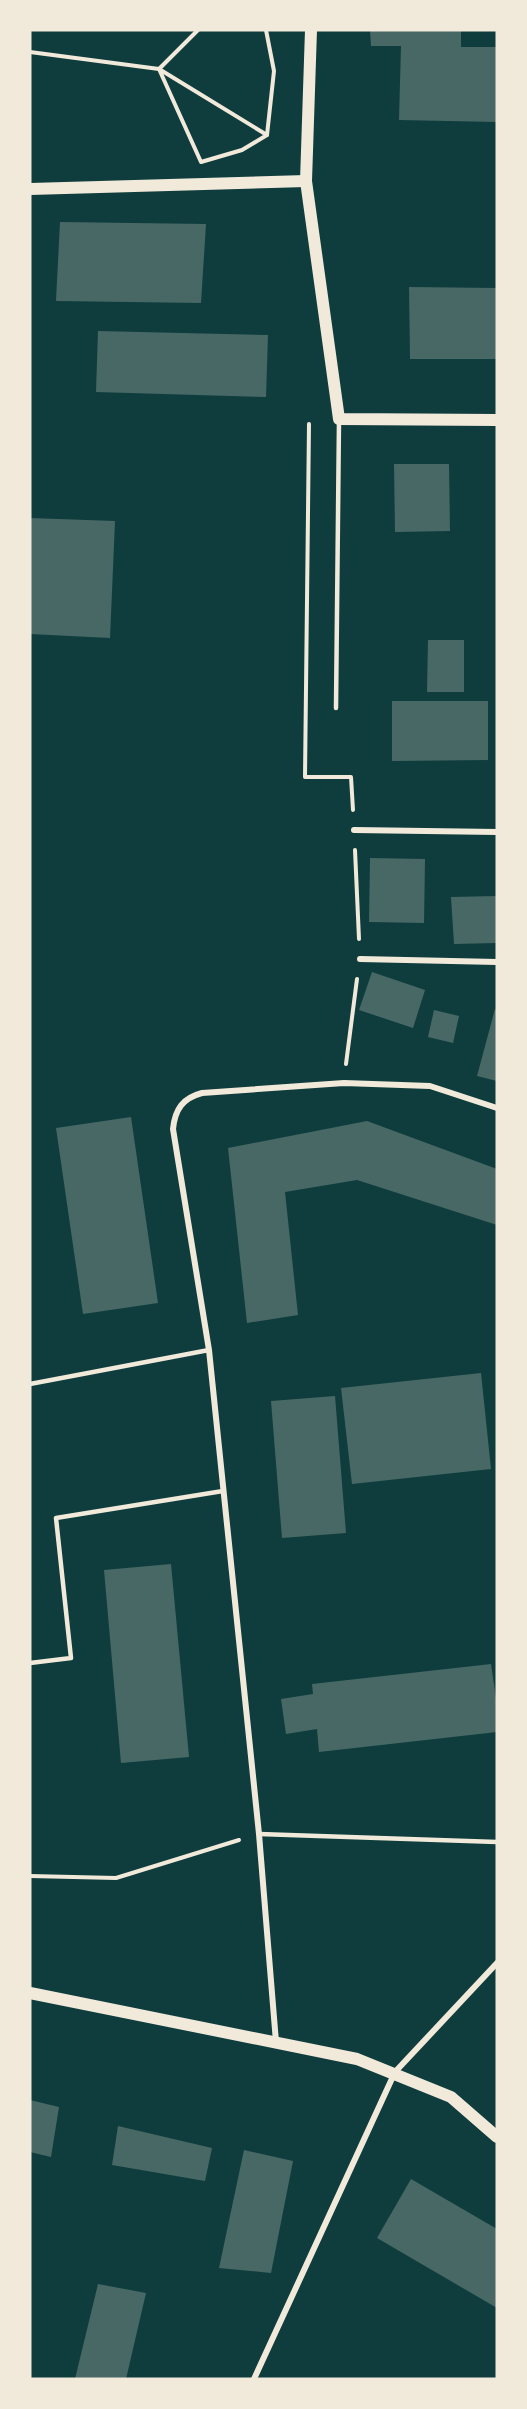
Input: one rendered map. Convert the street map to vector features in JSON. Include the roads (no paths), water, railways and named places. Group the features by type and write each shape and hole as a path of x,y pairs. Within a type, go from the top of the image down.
{"main road":[{"path":"310,30 306,181 339,419 497,420"},
{"path":"30,189 306,181"},
{"path":"30,1993 357,2059 395,2072 451,2097 497,2137"}],"street":[{"path":"354,830 497,832"},
{"path":"360,959 497,962"},
{"path":"276,2042 259,1834 209,1350 173,1129 174,1119 184,1101 202,1093 344,1083 430,1086 497,1108"},
{"path":"254,2379 395,2072 497,1963"}],"lane":[{"path":"336,708 339,419"},
{"path":"30,1383 209,1350"},
{"path":"30,1663 71,1658 56,1518 223,1491"},
{"path":"259,1834 497,1842"}]}
